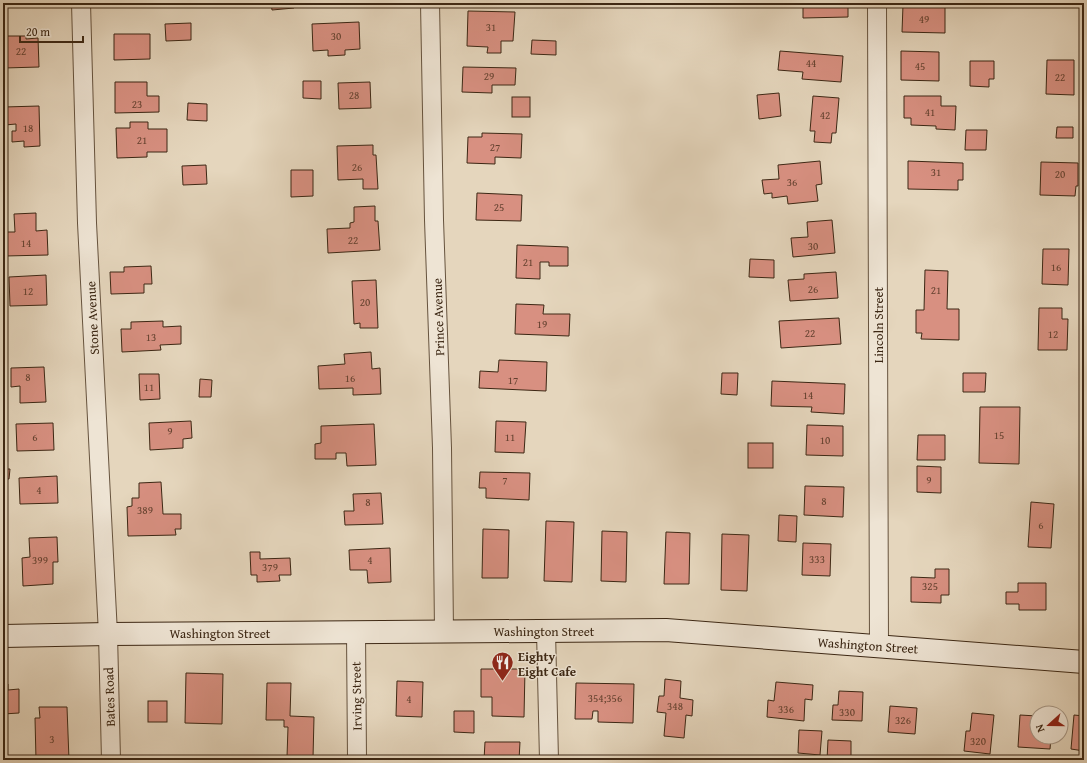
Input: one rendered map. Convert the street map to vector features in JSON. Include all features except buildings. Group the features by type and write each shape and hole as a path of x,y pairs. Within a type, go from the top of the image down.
{"main road":[{"name":"Washington Street","path":"3,636 666,630 1084,662"}],"street":[{"name":"Stone Avenue","path":"81,3 87,223 108,634"},
{"name":"Prince Avenue","path":"430,3 434,220 442,448 444,631"},
{"name":"Lincoln Street","path":"877,3 879,646"},
{"path":"546,631 549,760"},
{"name":"Irving Street","path":"356,632 357,760"},
{"name":"Bates Road","path":"108,634 111,760"}],"place":[{"name":"Eighty Eight Cafe","path":"503,682"}]}
